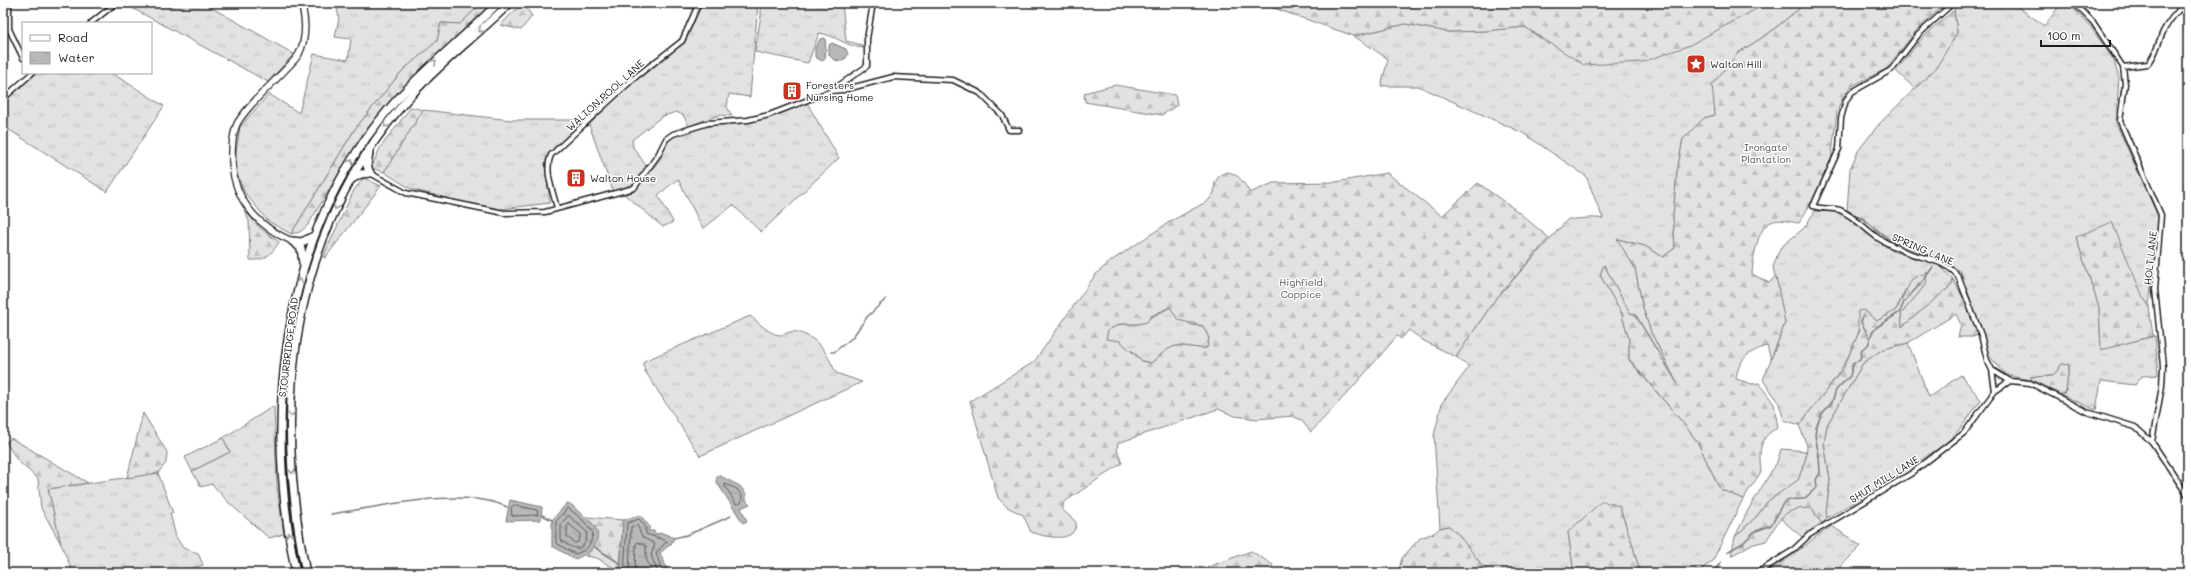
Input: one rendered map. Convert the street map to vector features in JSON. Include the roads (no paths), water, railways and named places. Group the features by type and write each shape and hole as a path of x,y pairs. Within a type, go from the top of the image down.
{"highway":[{"name":"STOURBRIDGE ROAD","path":"296,573 283,492 281,437 288,340 295,299 314,235 337,185 362,144 379,120 416,79 498,3"},
{"name":"STOURBRIDGE ROAD","path":"306,573 298,532 291,462 290,421 294,368 300,321 312,268 321,239 349,181 369,149 395,114 424,82 510,3"},
{"path":"349,181 361,174 370,173 367,166 369,149"},
{"path":"292,241 307,241 314,235"},
{"path":"292,241 301,248 304,267"}],"street":[{"path":"9,3 9,29 22,56"},
{"path":"92,22 116,3"},
{"path":"292,241 272,231 254,216 238,188 231,169 232,145 237,124 250,106 299,55 304,36 305,18 301,3"},
{"name":"WALTON POOL LANE","path":"557,208 549,176 548,160 551,155 633,79 682,41 699,3"},
{"path":"370,173 406,192 504,213 545,212 634,188 658,155 666,140 673,134 708,123 762,117 831,91 867,66 867,39 873,3"},
{"path":"872,8 877,3"},
{"name":"SPRING LANE","path":"1953,3 1918,35 1891,70 1852,92 1846,100 1841,118 1839,149 1813,206 1830,207 1841,210 1879,238 1906,252 1939,262 1952,269 1958,276 1981,335 1987,360 1992,370 1995,391"},
{"path":"2074,3 2093,22 2123,67 2148,64 2156,50 2164,30 2176,11 2186,3"},
{"name":"HOLT LANE","path":"2123,67 2125,84 2120,121 2161,215 2162,224 2155,289 2163,366 2162,386 2152,442"},
{"path":"4,99 30,74"},
{"path":"831,91 850,89 893,77 953,80 980,93 1002,115 1009,130 1019,130"},
{"path":"1992,370 2008,382 2030,383 2087,412 2127,423 2140,431 2152,442 2167,462 2179,486 2188,496"},
{"name":"SHUT MILL LANE","path":"1757,573 1792,552 1810,535 1912,473 1948,446 1964,433 1995,391 2008,382"}],"water":[{"path":"825,38 825,59 822,61 815,57 815,48 820,39"},
{"path":"832,43 846,49 848,54 846,58 841,61 834,60 829,55 829,45"},
{"path":"718,475 740,486 746,494 746,500 750,504 741,508 747,521 743,523 716,481"},
{"path":"510,500 542,507 541,520 506,521"},
{"path":"567,503 572,505 590,521 595,527 597,533 596,543 593,547 575,559 552,546 552,520"},
{"path":"640,515 650,527 648,531 654,531 656,534 663,533 674,538 671,544 660,553 668,571 666,573 620,573 623,520"}],"waterway":[{"path":"1847,211 1863,219 1890,241 1906,249"},
{"path":"1727,552 1743,543 1754,532 1771,525 1785,502 1795,499 1804,499 1817,487 1816,480 1820,473 1819,456 1815,435 1821,415 1832,402 1836,390 1850,376 1853,364 1860,359 1862,349 1868,345 1872,333 1877,327 1900,312 1904,302 1933,267"},
{"path":"831,352 834,352 852,338 867,317 886,299"},
{"path":"1863,316 1861,322 1869,337"},
{"path":"331,514 397,503 445,498 468,498 489,501 507,507"},
{"path":"542,515 552,520"},
{"path":"674,538 687,535 731,516"},
{"path":"593,546 621,564"},
{"path":"1713,573 1721,562"}],"place":[{"name":"Walton Hill","path":"1696,64"},
{"name":"Foresters Nursing Home","path":"792,91"},
{"name":"Walton House","path":"576,178"}],"park label":[{"name":"Irongate Plantation","path":"1766,152"},
{"name":"Highfield Coppice","path":"1301,288"}]}
